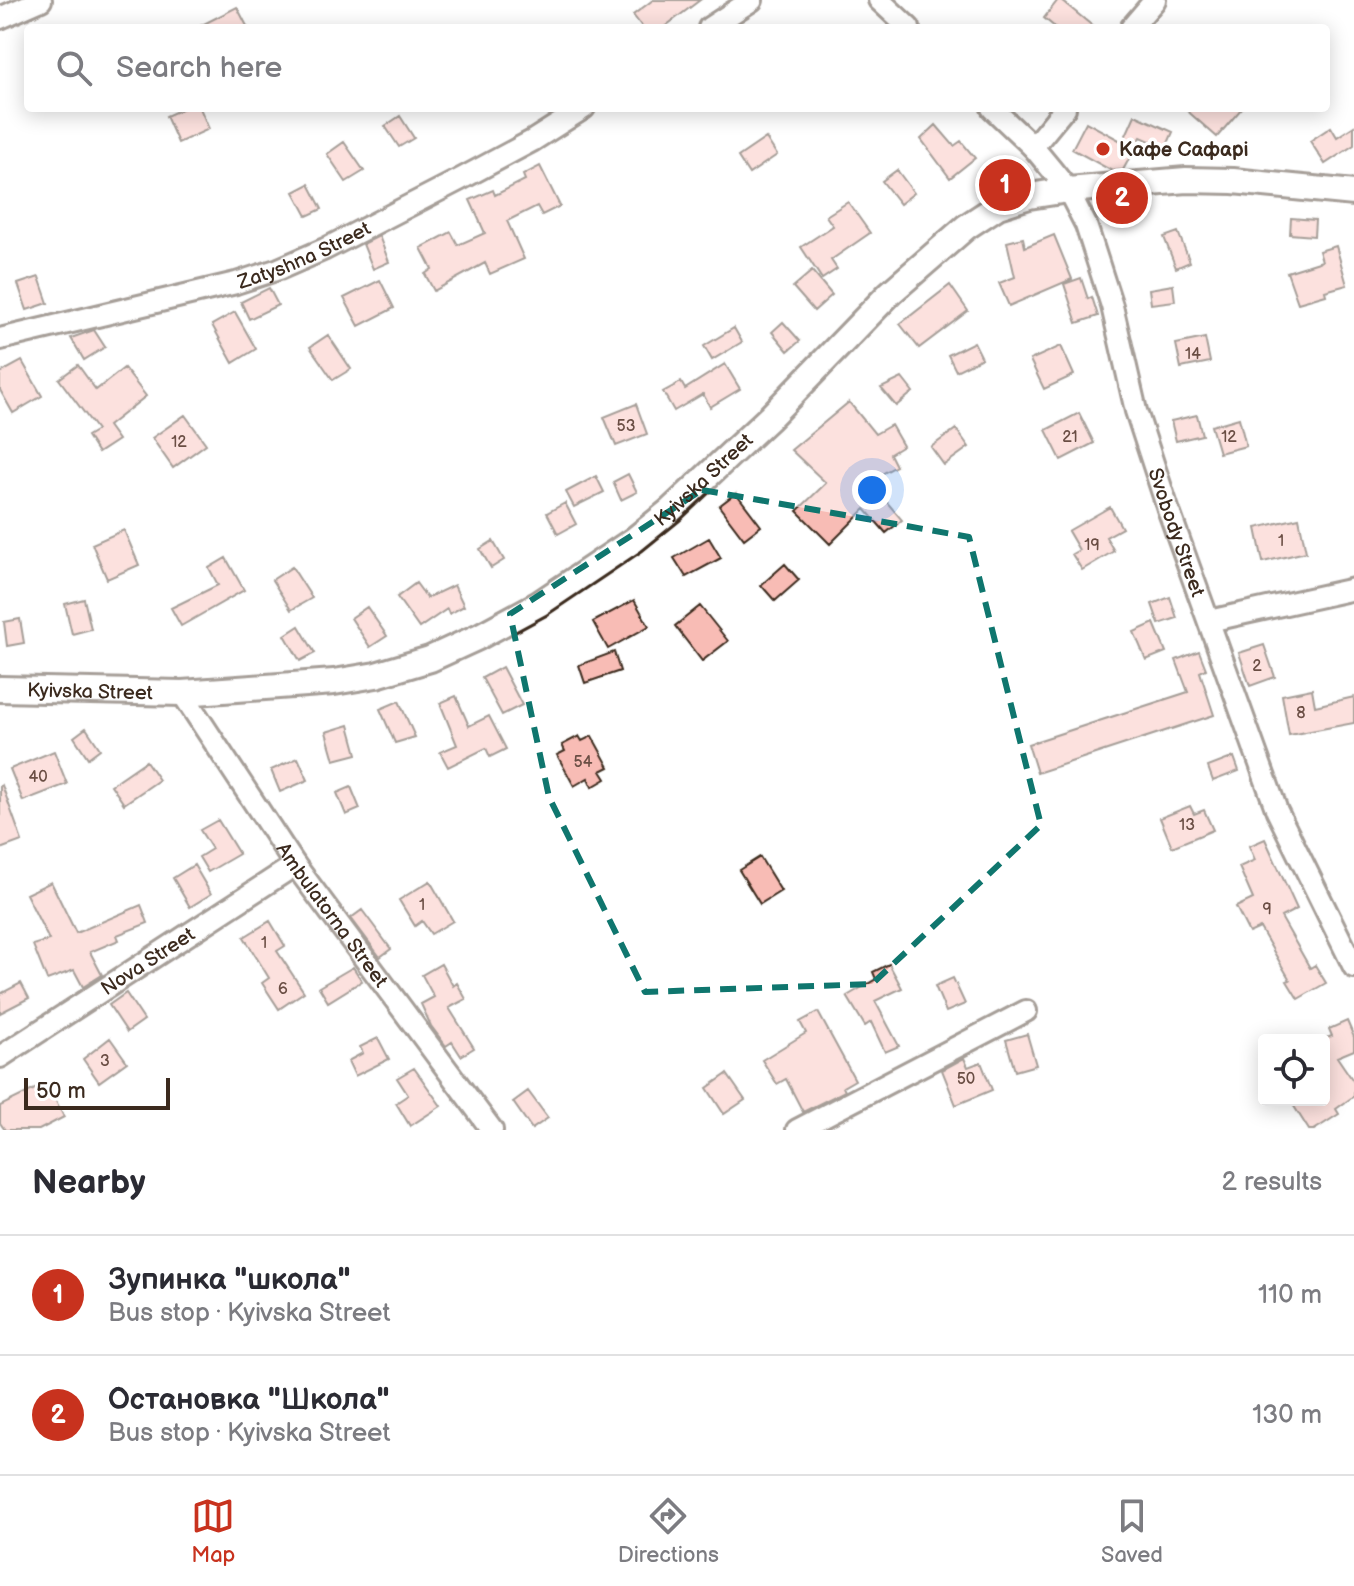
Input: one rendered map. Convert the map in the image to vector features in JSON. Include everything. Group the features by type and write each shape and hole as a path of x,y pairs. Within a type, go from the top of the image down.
{"street":[{"path":"0,18 41,0"},
{"path":"715,24 752,0"},
{"path":"879,0 905,24"},
{"path":"1134,24 1155,0"},
{"name":"Zatyshna Street","path":"0,339 236,283 279,269 325,249 459,180 532,141 578,112"},
{"name":"Svobody Street","path":"996,112 1033,147 1068,190 1086,225 1112,306 1136,411 1168,509 1277,811 1354,967"},
{"path":"1033,147 1062,112"},
{"name":"Kyivska Street","path":"0,689 182,693 334,682 376,675 430,659 539,604 634,540 671,510 769,418 890,293 966,227 998,206 1029,196 1068,190 1186,180 1233,181 1354,193"},
{"path":"1209,621 1354,589"},
{"name":"Ambulatorna Street","path":"182,693 295,865 486,1128"},
{"name":"Nova Street","path":"0,1057 295,865"},
{"path":"797,1130 1026,1011"}],"highlighted area":[{"path":"702,490 969,537 1041,825 872,984 645,992 549,797 510,614"}],"building":[{"path":"653,0 700,0 668,24 640,24 633,15"},
{"path":"1061,0 1090,24 1051,24 1044,18"},
{"path":"237,7 246,24 204,24"},
{"path":"175,112 202,112 209,129 178,143 166,116"},
{"path":"1189,112 1239,112 1217,137"},
{"name":"Кафе Сафарі","path":"1135,115 1173,132 1166,148 1141,137 1123,170 1112,171 1072,149 1086,122 1123,142"},
{"path":"400,116 414,138 399,147 385,126"},
{"path":"936,125 954,146 961,141 975,158 950,178 921,139"},
{"path":"1354,126 1354,145 1325,164 1310,141 1331,127 1337,137"},
{"path":"766,138 777,155 749,174 738,157"},
{"path":"344,142 364,171 346,182 327,154"},
{"path":"540,166 560,206 542,215 537,206 507,221 524,259 490,274 485,263 434,291 425,274 432,269 421,248 451,232 458,245 485,233 470,200 493,190 495,195 525,180 523,175"},
{"path":"897,170 914,193 900,204 882,181"},
{"path":"309,184 322,209 307,216 294,192"},
{"path":"848,202 870,233 831,260 837,269 822,279 801,247 833,226 826,216"},
{"path":"1291,218 1315,220 1314,236 1290,234"},
{"path":"1178,232 1190,262 1176,268 1164,237"},
{"path":"1054,235 1072,279 1009,306 999,283 1015,277 1007,242 1023,238 1025,247"},
{"path":"379,236 389,262 373,269 363,244"},
{"path":"1336,246 1347,285 1298,303 1287,272 1322,261 1319,251"},
{"path":"812,271 832,295 814,311 793,287"},
{"path":"39,277 48,303 27,310 18,284"},
{"path":"1081,278 1098,316 1077,323 1064,284"},
{"path":"380,280 394,308 359,326 344,298"},
{"path":"950,285 968,311 919,348 900,324"},
{"path":"1173,285 1175,301 1151,304 1149,289"},
{"path":"269,288 278,305 249,319 241,302"},
{"path":"235,312 256,349 233,363 212,325"},
{"path":"783,322 800,341 788,351 772,332"},
{"path":"734,328 742,342 712,360 704,346"},
{"path":"94,330 105,347 84,360 71,338"},
{"path":"328,335 351,369 333,380 310,347"},
{"path":"1205,338 1210,362 1181,368 1176,344"},
{"path":"974,342 982,358 956,371 948,355"},
{"path":"1061,346 1074,375 1044,389 1030,360"},
{"path":"22,361 42,396 13,413 0,390 0,373"},
{"path":"725,364 740,389 710,407 703,394 674,411 663,392 681,382 685,389"},
{"path":"78,365 96,390 124,368 146,396 108,426 118,440 98,453 87,436 97,430 59,379"},
{"path":"902,378 913,392 896,406 881,388"},
{"path":"849,402 875,434 891,425 903,446 890,454 896,466 869,481 902,520 886,533 865,509 830,544 797,511 826,483 791,450"},
{"path":"636,404 647,434 616,446 604,417"},
{"path":"1079,413 1094,443 1061,460 1046,430"},
{"path":"185,415 206,444 173,468 152,438"},
{"path":"1197,415 1202,435 1176,441 1171,421"},
{"path":"1239,418 1246,446 1219,453 1211,426"},
{"path":"956,429 969,447 944,465 931,447"},
{"path":"628,474 637,492 621,500 613,482"},
{"path":"596,476 604,492 574,507 566,492"},
{"path":"736,493 761,526 744,539 719,506"},
{"path":"565,503 576,524 558,534 547,513"},
{"path":"1110,507 1122,528 1106,537 1114,551 1082,570 1072,554 1079,550 1068,531"},
{"path":"1299,518 1306,552 1263,562 1256,528"},
{"path":"124,530 139,565 107,579 92,544"},
{"path":"709,538 721,558 686,577 674,558"},
{"path":"493,541 504,560 491,568 480,549"},
{"path":"226,558 244,590 181,626 171,608 218,585 209,568"},
{"path":"785,564 799,580 775,601 761,585"},
{"path":"292,567 312,598 291,610 272,580"},
{"path":"416,583 427,598 454,585 464,606 449,614 447,609 419,628 397,597"},
{"path":"1170,597 1177,618 1159,624 1152,604"},
{"path":"84,599 91,629 72,634 65,604"},
{"path":"634,600 649,626 608,649 593,622"},
{"path":"700,606 728,641 702,661 675,626"},
{"path":"367,607 387,636 370,647 351,618"},
{"path":"20,619 24,643 7,646 4,622"},
{"path":"1154,623 1166,652 1146,660 1134,632"},
{"path":"299,626 315,653 300,661 285,635"},
{"path":"1264,645 1275,677 1250,686 1239,653"},
{"path":"1199,651 1206,669 1200,672 1214,715 1037,773 1028,744 1188,692 1176,660"},
{"path":"614,652 620,671 585,683 579,665"},
{"path":"502,667 522,705 502,715 482,678"},
{"path":"1312,689 1315,706 1354,697 1354,723 1289,735 1282,695"},
{"path":"456,696 469,726 489,716 506,749 490,757 486,748 448,767 440,752 457,745 440,703"},
{"path":"399,701 415,737 395,743 380,709"},
{"path":"349,725 357,754 334,760 326,732"},
{"path":"86,728 100,749 88,758 74,737"},
{"path":"579,736 582,741 592,736 609,767 601,771 606,779 592,787 588,778 574,786 557,755 565,751 562,745"},
{"path":"54,751 67,784 23,801 10,769"},
{"path":"1234,757 1239,771 1213,781 1208,767"},
{"path":"298,758 308,780 280,792 271,770"},
{"path":"146,761 159,780 124,804 111,785"},
{"path":"0,786 22,841 0,849"},
{"path":"351,787 360,809 346,815 337,793"},
{"path":"1190,806 1194,814 1204,810 1213,830 1172,847 1160,818"},
{"path":"218,820 239,854 208,872 199,857 212,849 200,830"},
{"path":"1265,839 1297,909 1281,917 1310,968 1315,965 1326,983 1298,999 1260,928 1249,933 1236,907 1253,899 1239,867 1255,860 1249,846"},
{"path":"760,857 781,891 760,904 739,870"},
{"path":"194,865 211,894 190,907 173,878"},
{"path":"430,881 453,921 431,934 422,921 415,926 399,900"},
{"path":"51,882 76,933 141,905 148,923 117,935 119,940 90,952 102,975 83,987 74,970 47,980 33,945 49,940 26,894"},
{"path":"362,910 391,949 380,957 351,918"},
{"path":"270,921 285,946 277,951 304,992 279,1009 262,983 269,978 244,937"},
{"path":"441,964 453,986 457,983 466,999 449,1008 474,1048 461,1056 452,1042 446,1046 431,1026 421,1004 434,997 422,975"},
{"path":"889,964 902,988 875,1001 899,1046 885,1052 871,1022 865,1026 847,996 876,979 873,972"},
{"path":"353,967 362,981 328,1002 319,987"},
{"path":"953,978 965,1004 946,1012 935,986"},
{"path":"21,983 29,998 0,1013 0,994"},
{"path":"126,993 144,1020 127,1032 109,1005"},
{"path":"818,1012 855,1080 843,1087 845,1091 803,1112 786,1079 777,1084 762,1060 806,1033 800,1022"},
{"path":"1347,1021 1354,1037 1354,1050 1337,1057 1354,1082 1354,1096 1336,1109 1339,1114 1309,1130 1294,1106 1330,1106 1332,1036 1329,1029"},
{"path":"1027,1034 1036,1065 1015,1071 1006,1040"},
{"path":"110,1038 127,1062 99,1082 83,1059"},
{"path":"378,1038 389,1059 355,1076 348,1061 363,1053 360,1047"},
{"path":"964,1058 968,1067 981,1062 992,1090 956,1105 942,1070"},
{"path":"414,1068 441,1106 410,1126 396,1103 408,1095 397,1078"},
{"path":"727,1074 745,1100 724,1114 707,1088"},
{"path":"47,1083 64,1117 39,1130 5,1130 0,1123 0,1106"},
{"path":"528,1091 548,1118 532,1129 513,1102"}],"place":[{"name":"Кафе Сафарі","path":"1103,149"},
{"name":"Зупинка \"школа\"","path":"1005,185"},
{"name":"Остановка \"Школа\"","path":"1122,198"}]}
